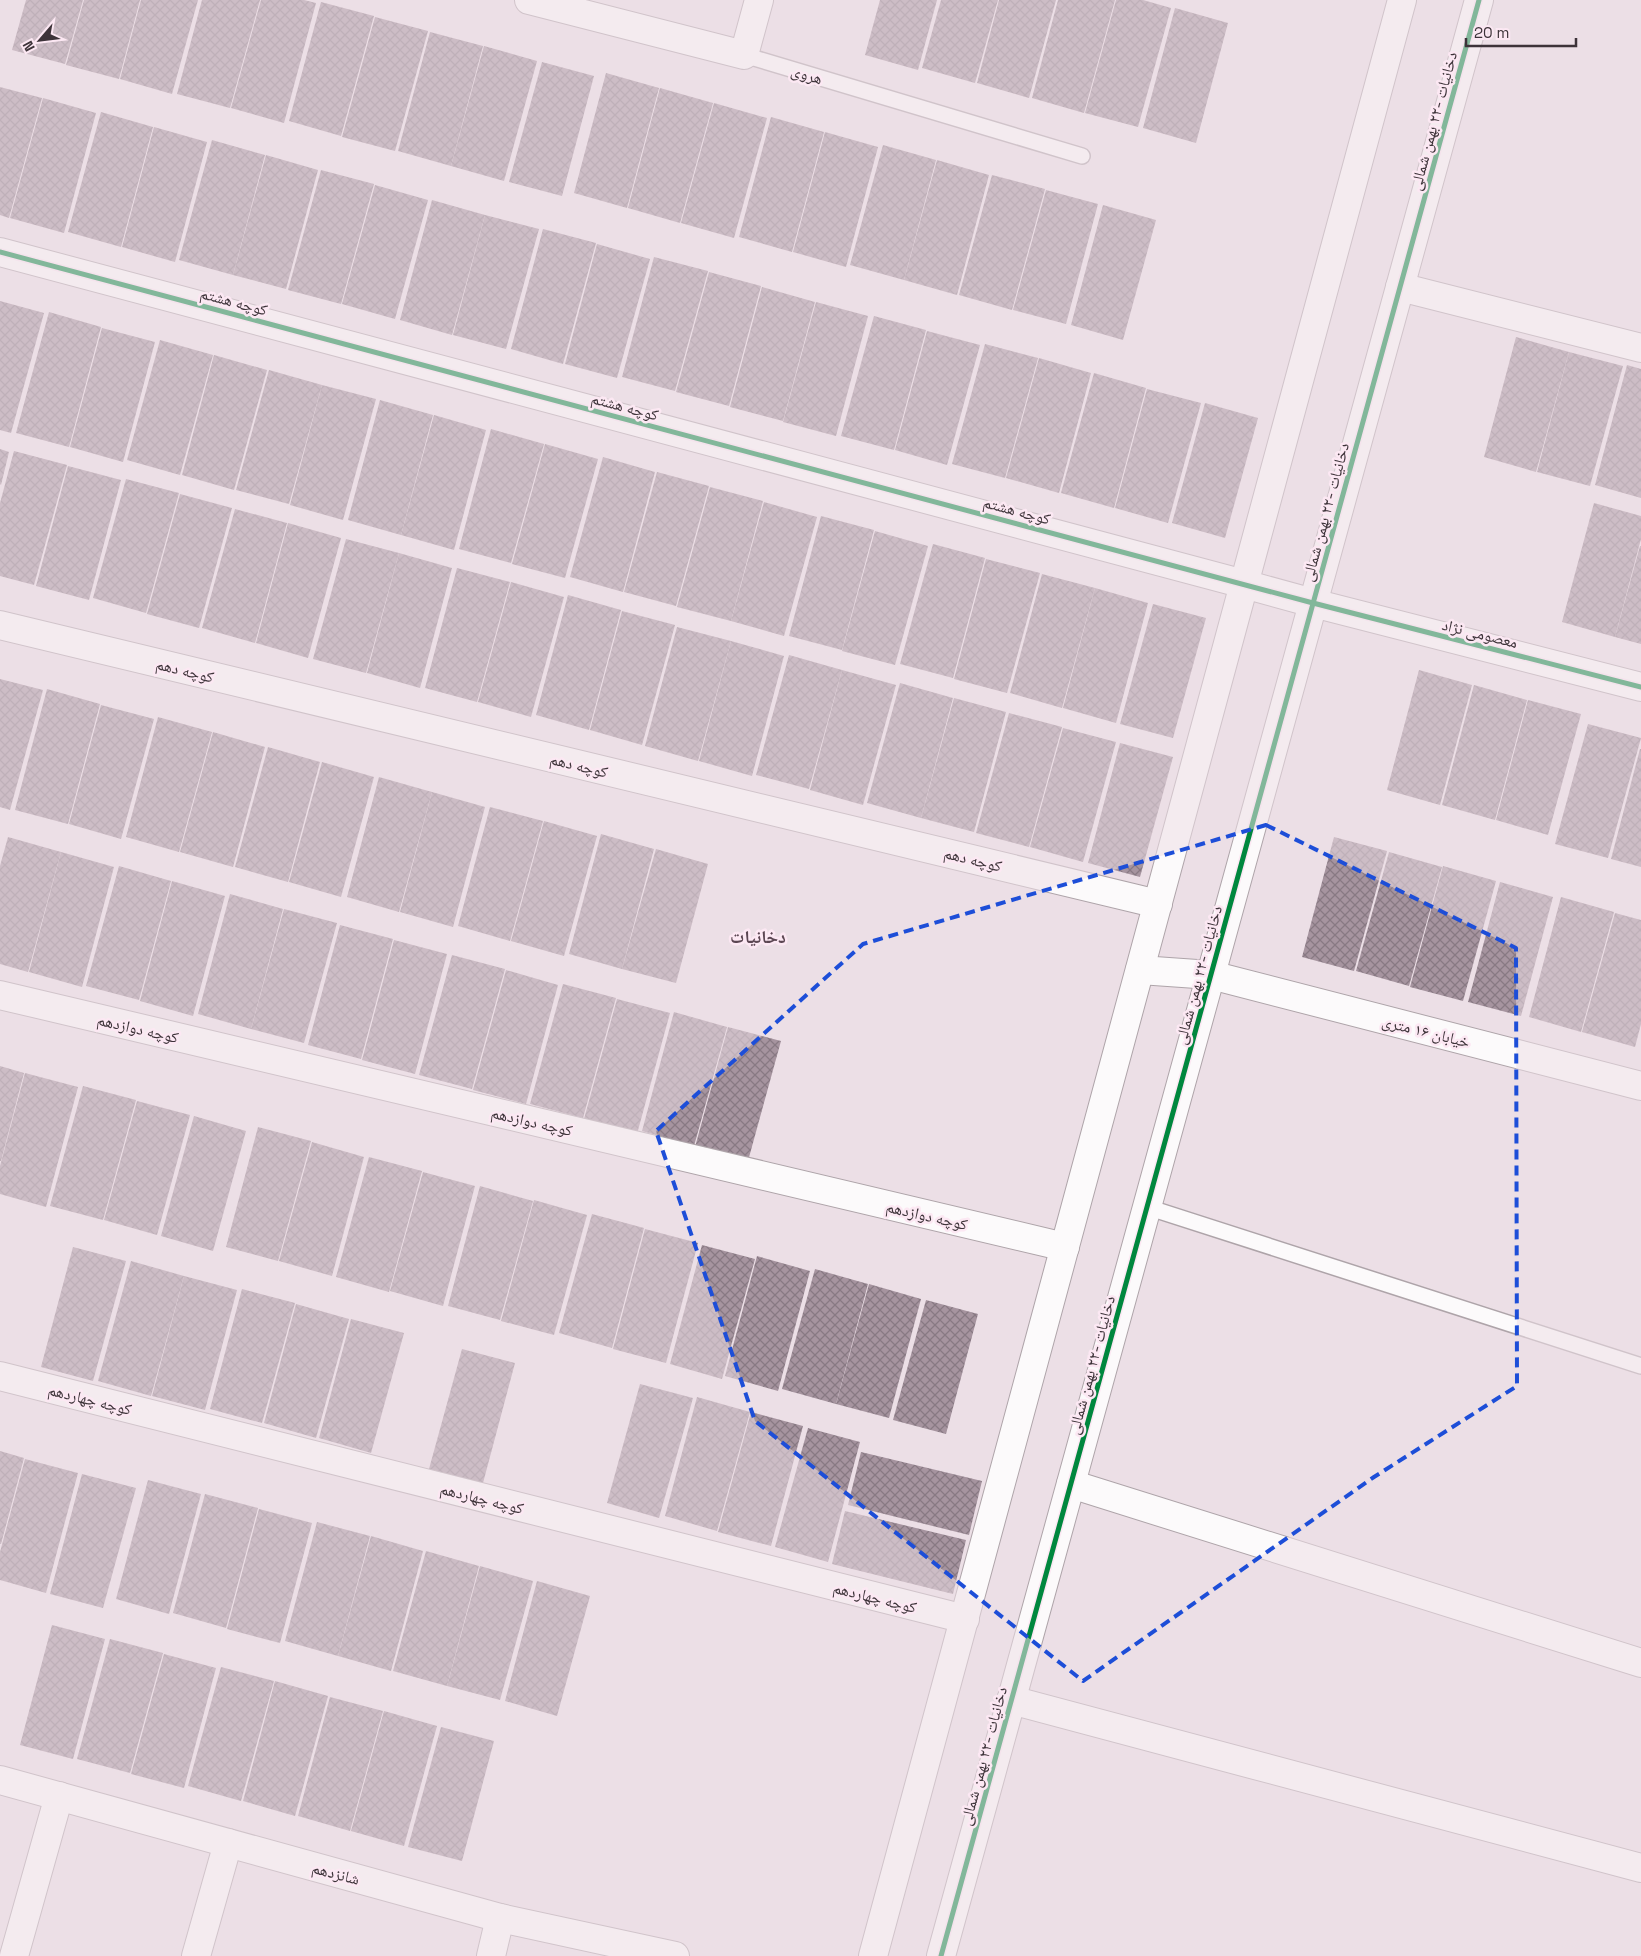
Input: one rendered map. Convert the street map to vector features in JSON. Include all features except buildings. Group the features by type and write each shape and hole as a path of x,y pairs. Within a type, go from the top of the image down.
{"street":[{"name":"هروی","path":"529,0 744,55"},
{"path":"744,55 759,0"},
{"path":"873,1956 1402,0"},
{"name":"دخانیات -۲۲ بهمن شمالی","path":"941,1956 1479,0"},
{"name":"کوچه هشتم","path":"0,252 1313,603"},
{"path":"1400,287 1641,348"},
{"name":"معصومی نژاد","path":"1313,603 1641,687"},
{"name":"کوچه دهم","path":"0,625 1158,904"},
{"name":"خیابان ۱۶ متری","path":"1140,970 1210,975 1641,1086"},
{"name":"کوچه دوازدهم","path":"0,995 1065,1248"},
{"name":"کوچه چهاردهم","path":"0,1376 965,1619"},
{"path":"1071,1484 1641,1663"},
{"path":"1011,1700 1641,1868"},
{"name":"شانزدهم","path":"0,1780 500,1918 675,1956"},
{"path":"14,1956 59,1796"},
{"path":"196,1956 228,1843"},
{"path":"491,1956 500,1918"}],"lane":[{"name":"هروی","path":"744,55 1082,156"},
{"path":"1147,1207 1641,1366"}],"highlighted area":[{"path":"1266,825 1516,948 1517,1386 1374,1477 1083,1681 755,1421 656,1131 863,944"}],"cycle path":[{"path":"941,1956 1479,0"},
{"path":"0,252 1313,603 1641,687"}],"district":[{"name":"دخانیات","path":"758,937"}]}
